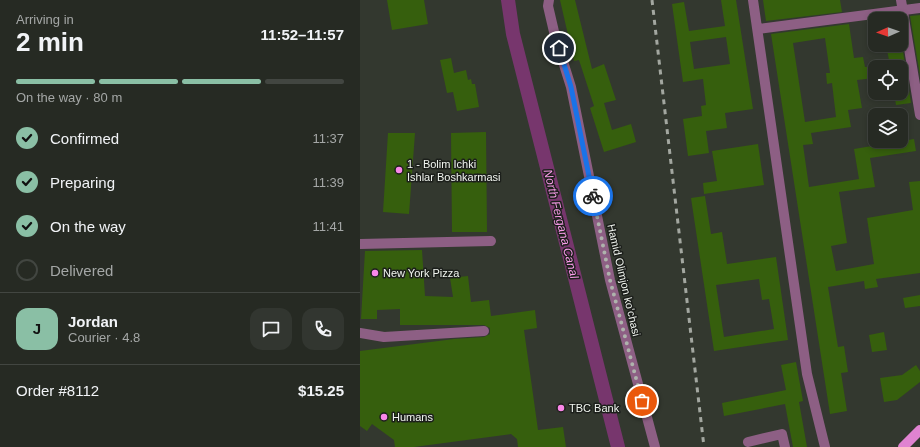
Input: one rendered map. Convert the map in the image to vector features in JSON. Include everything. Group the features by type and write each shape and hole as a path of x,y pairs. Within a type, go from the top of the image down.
{"main road":[{"path":"903,447 920,430"}],"street":[{"name":"Hamid Olimjon koʻchasi","path":"549,0 548,6 555,36 571,87 610,280 655,447"},
{"path":"753,0 807,374 825,447"},
{"path":"901,0 920,115"},
{"path":"758,29 920,8"},
{"path":"360,244 491,241"},
{"path":"360,333 384,337 484,331"},
{"path":"748,442 782,434 785,447"}],"building":[{"path":"387,0 424,0 428,24 392,30"},
{"path":"560,0 575,0 592,69 604,64 616,100 604,103 612,130 631,124 636,142 604,152 590,108 594,106 579,60 574,61"},
{"path":"721,0 736,0 753,109 725,113 727,128 706,131 709,153 688,156 683,119 702,116 701,106 706,105 703,79 683,82 672,4 684,2 689,31 725,26","holes":["726,37 730,64 694,69 690,42"]},
{"path":"763,0 840,0 842,12 766,21"},
{"path":"920,15 920,75 910,16"},
{"path":"849,24 854,58 863,57 865,67 868,67 868,79 857,80 862,108 848,110 851,127 811,133 813,144 803,145 809,187 859,179 854,149 868,147 868,148 908,148 908,140 914,139 916,151 870,158 875,187 839,192 847,243 831,246 836,271 874,264 867,218 913,210 909,182 920,181 920,273 876,279 878,287 865,289 864,281 828,287 838,347 844,346 848,372 841,373 847,411 830,414 771,34","holes":["825,38 830,73 826,73 827,84 832,83 836,117 805,122 793,43"]},
{"path":"887,52 903,52 904,60 889,60"},
{"path":"451,58 454,73 466,70 468,80 471,79 472,84 475,84 479,107 457,111 453,92 447,93 440,60"},
{"path":"908,84 911,103 896,105 895,100 908,100"},
{"path":"486,132 487,232 452,232 451,133"},
{"name":"1 - Bolim Ichki Ishlar Boshkarmasi","path":"388,133 415,133 409,214 383,212"},
{"path":"758,144 764,185 704,194 703,183 717,181 712,151"},
{"path":"705,196 711,234 722,232 727,264 776,257 788,340 714,351 691,198","holes":["759,279 762,300 769,299 774,329 724,337 716,285"]},
{"path":"422,250 425,296 453,297 450,278 468,276 471,302 489,300 491,316 535,310 537,328 524,330 538,430 563,427 566,447 518,447 517,439 511,434 414,447 395,447 394,440 372,424 367,431 360,426 360,351 454,339 484,337 490,334 490,328 484,325 400,325 400,309 377,310 377,319 361,319 365,251"},
{"path":"920,295 920,306 905,308 903,298"},
{"path":"884,332 887,350 872,352 869,335"},
{"path":"796,362 803,401 799,402 807,447 793,447 785,404 724,416 722,403 786,390 781,365"},
{"path":"916,365 920,371 920,382 897,400 884,402 880,378 902,375"}],"waterway":[{"name":"North Fergana Canal","path":"508,0 513,34 618,447"}],"railway":[{"path":"652,0 704,447"}],"way so far":[{"path":"593,196 610,280 642,401"}],"place":[{"name":"1 - Bolim Ichki Ishlar Boshkarmasi","path":"399,170"},
{"name":"New York Pizza","path":"375,273"},
{"name":"TBC Bank","path":"561,408"},
{"name":"Humans","path":"384,417"}],"route":[{"path":"559,48 571,87 593,196"}]}
